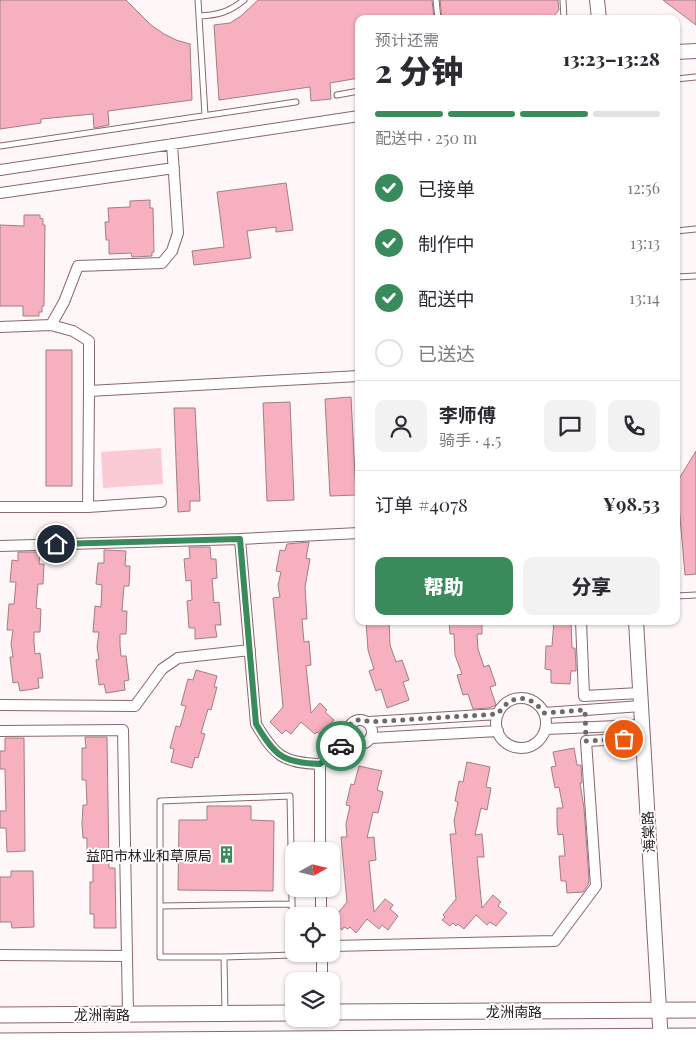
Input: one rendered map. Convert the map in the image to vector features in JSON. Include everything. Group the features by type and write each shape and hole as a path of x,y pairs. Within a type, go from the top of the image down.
{"main road":[{"name":"龙洲南路","path":"340,1012 696,1010"},
{"name":"龙洲南路","path":"0,1015 285,1013"},
{"name":"龙洲南路","path":"0,1041 661,1040 696,1036"}],"street":[{"path":"598,0 599,15"},
{"path":"680,52 696,51"},
{"path":"0,170 355,117"},
{"path":"50,325 64,302 78,266 162,263 172,251 178,233 172,144"},
{"path":"0,194 174,168"},
{"path":"0,327 50,325 73,331 89,340 88,507"},
{"path":"89,391 355,376"},
{"path":"0,507 88,507 161,502"},
{"path":"0,546 240,539 355,533"},
{"path":"240,539 256,724 268,744 284,758 298,763 320,764 350,739"},
{"path":"340,946 555,940 596,886 586,741 581,625"},
{"name":"海棠路","path":"636,625 661,1040"},
{"path":"0,705 135,706 162,669 178,658 250,650"},
{"path":"584,696 640,699"},
{"path":"516,699 532,701 544,713 546,729 537,742 522,748 507,744 501,738 497,723 498,714 502,707 509,702 516,699"},
{"path":"544,713 585,710 640,699"},
{"path":"369,722 373,729 369,741 361,744 353,742 348,731 350,724 357,719 369,722 498,714"},
{"path":"546,729 586,727 642,731"},
{"path":"0,731 123,730 128,1014"},
{"path":"371,738 498,731"},
{"path":"586,741 642,731"},
{"path":"320,764 320,842"},
{"path":"0,955 127,956"}],"lane":[{"path":"198,0 205,115"},
{"path":"199,16 211,16 230,11 244,0"},
{"path":"436,0 438,15"},
{"path":"563,0 564,15"},
{"path":"680,79 696,77"},
{"path":"337,95 355,92"},
{"path":"0,146 296,102"},
{"path":"680,231 696,229"},
{"path":"680,277 696,276"},
{"path":"680,596 696,595"},
{"path":"290,796 292,904 293,954 160,957 160,801 290,796"},
{"path":"160,906 292,904"},
{"path":"224,957 225,1013"}],"shaded area":[{"path":"161,448 163,484 103,488 101,452"}],"building":[{"path":"0,0 126,0 151,25 164,34 190,44 192,100 108,111 109,125 94,128 93,114 41,119 41,123 0,129"},
{"path":"258,0 432,0 434,15 355,15 355,79 330,83 331,99 311,101 310,87 219,100 214,25 230,23 241,16"},
{"path":"440,0 558,0 559,10 555,15 442,15"},
{"path":"663,0 696,0 696,25"},
{"path":"286,183 293,230 276,232 276,227 247,231 251,258 194,265 192,251 224,247 217,192"},
{"path":"150,200 150,208 153,208 154,252 152,252 152,256 132,257 131,253 109,254 109,240 106,240 105,222 109,222 108,208 130,207 130,201"},
{"path":"24,215 40,215 40,218 43,219 43,225 45,225 44,306 42,306 42,312 39,312 39,316 23,316 23,306 0,306 0,225 24,226"},
{"path":"46,350 72,350 72,486 46,486"},
{"path":"351,397 355,495 330,496 325,399"},
{"path":"290,402 294,500 267,501 263,403"},
{"path":"174,408 195,408 200,501 190,501 190,511 178,512"},
{"path":"696,451 696,574 685,575 680,517 680,477"},
{"path":"309,542 306,558 310,559 305,587 307,619 302,619 304,642 309,641 311,665 306,666 311,713 320,703 327,710 325,712 334,720 321,735 317,732 315,734 301,722 291,734 286,730 282,734 270,722 283,707 273,598 280,597 278,585 281,572 276,571 280,550 285,551 287,544"},
{"path":"189,547 210,547 211,559 216,559 217,578 212,579 214,603 219,602 221,625 215,625 217,637 195,639 195,628 189,628 187,601 192,600 191,580 186,581 184,559 190,558"},
{"path":"104,550 126,551 125,566 130,566 129,586 124,586 122,611 127,611 126,634 120,634 121,656 126,656 129,680 124,681 125,690 106,693 104,684 99,685 96,660 99,659 97,647 99,632 93,632 95,606 101,607 102,585 96,584 98,563 104,563"},
{"path":"18,552 40,552 39,564 44,564 43,584 38,584 36,608 41,609 40,632 34,632 35,654 40,653 43,678 38,678 39,688 20,691 18,682 13,683 10,657 13,657 11,644 13,630 7,630 9,604 14,604 16,582 10,582 12,560 18,561"},
{"path":"366,625 389,625 390,645 396,662 402,660 409,680 403,682 409,700 387,708 381,689 376,691 369,671 374,669 368,650"},
{"path":"449,625 482,625 482,634 477,634 478,649 484,667 489,665 496,685 490,687 496,705 489,708 473,709 468,694 463,695 457,675 462,674 455,655 454,634 450,634"},
{"path":"554,625 571,625 572,648 575,648 576,671 571,671 570,684 551,683 551,670 545,669 546,646 552,646"},
{"path":"196,670 217,676 214,687 217,687 211,710 208,709 201,733 205,734 198,758 195,757 192,768 171,762 174,749 170,748 176,726 180,727 186,706 181,705 188,679 193,680"},
{"path":"85,737 107,737 109,868 115,868 116,928 94,928 94,914 90,914 90,882 93,882 93,851 87,851 87,838 83,838 82,824 83,805 87,805 86,780 82,780 82,748 86,748"},
{"path":"5,738 24,738 25,851 7,852 6,828 0,828 0,811 6,811 5,769 0,769 0,751 5,751"},
{"path":"574,748 577,765 581,765 582,783 580,783 584,808 589,879 588,885 583,892 567,893 566,881 561,881 559,856 565,856 563,834 558,835 557,824 557,808 563,808 559,787 555,788 551,767 556,766 553,752"},
{"path":"467,762 490,767 486,787 491,788 487,810 481,808 475,835 482,834 484,857 477,857 482,908 493,895 501,902 498,906 507,913 496,926 490,922 487,925 476,915 464,929 458,924 456,926 453,923 450,926 442,920 445,917 443,915 456,899 450,834 456,834 454,821 458,802 455,801 459,781 463,782"},
{"path":"359,766 382,771 377,790 383,792 378,813 373,812 367,838 374,837 376,860 369,861 374,912 385,899 393,905 390,909 398,916 388,930 382,925 379,929 367,919 356,933 350,927 348,929 344,927 342,930 340,928 340,911 347,902 341,837 347,837 346,824 350,806 346,805 351,784 354,785"},
{"name":"益阳市林业和草原局","path":"207,806 251,806 251,820 274,821 273,891 178,890 179,820 207,820"},
{"path":"11,871 33,871 34,927 12,928 11,922 0,922 0,877 11,877"}],"way so far":[{"path":"341,746 350,739 348,727 357,719 369,722 498,714 502,707 516,699 532,701 544,713 585,710 586,741 624,739"}],"place":[{"name":"益阳市林业和草原局","path":"226,855"}],"route":[{"path":"56,544 240,539 256,724 268,744 284,758 298,763 320,764 341,746"}]}
